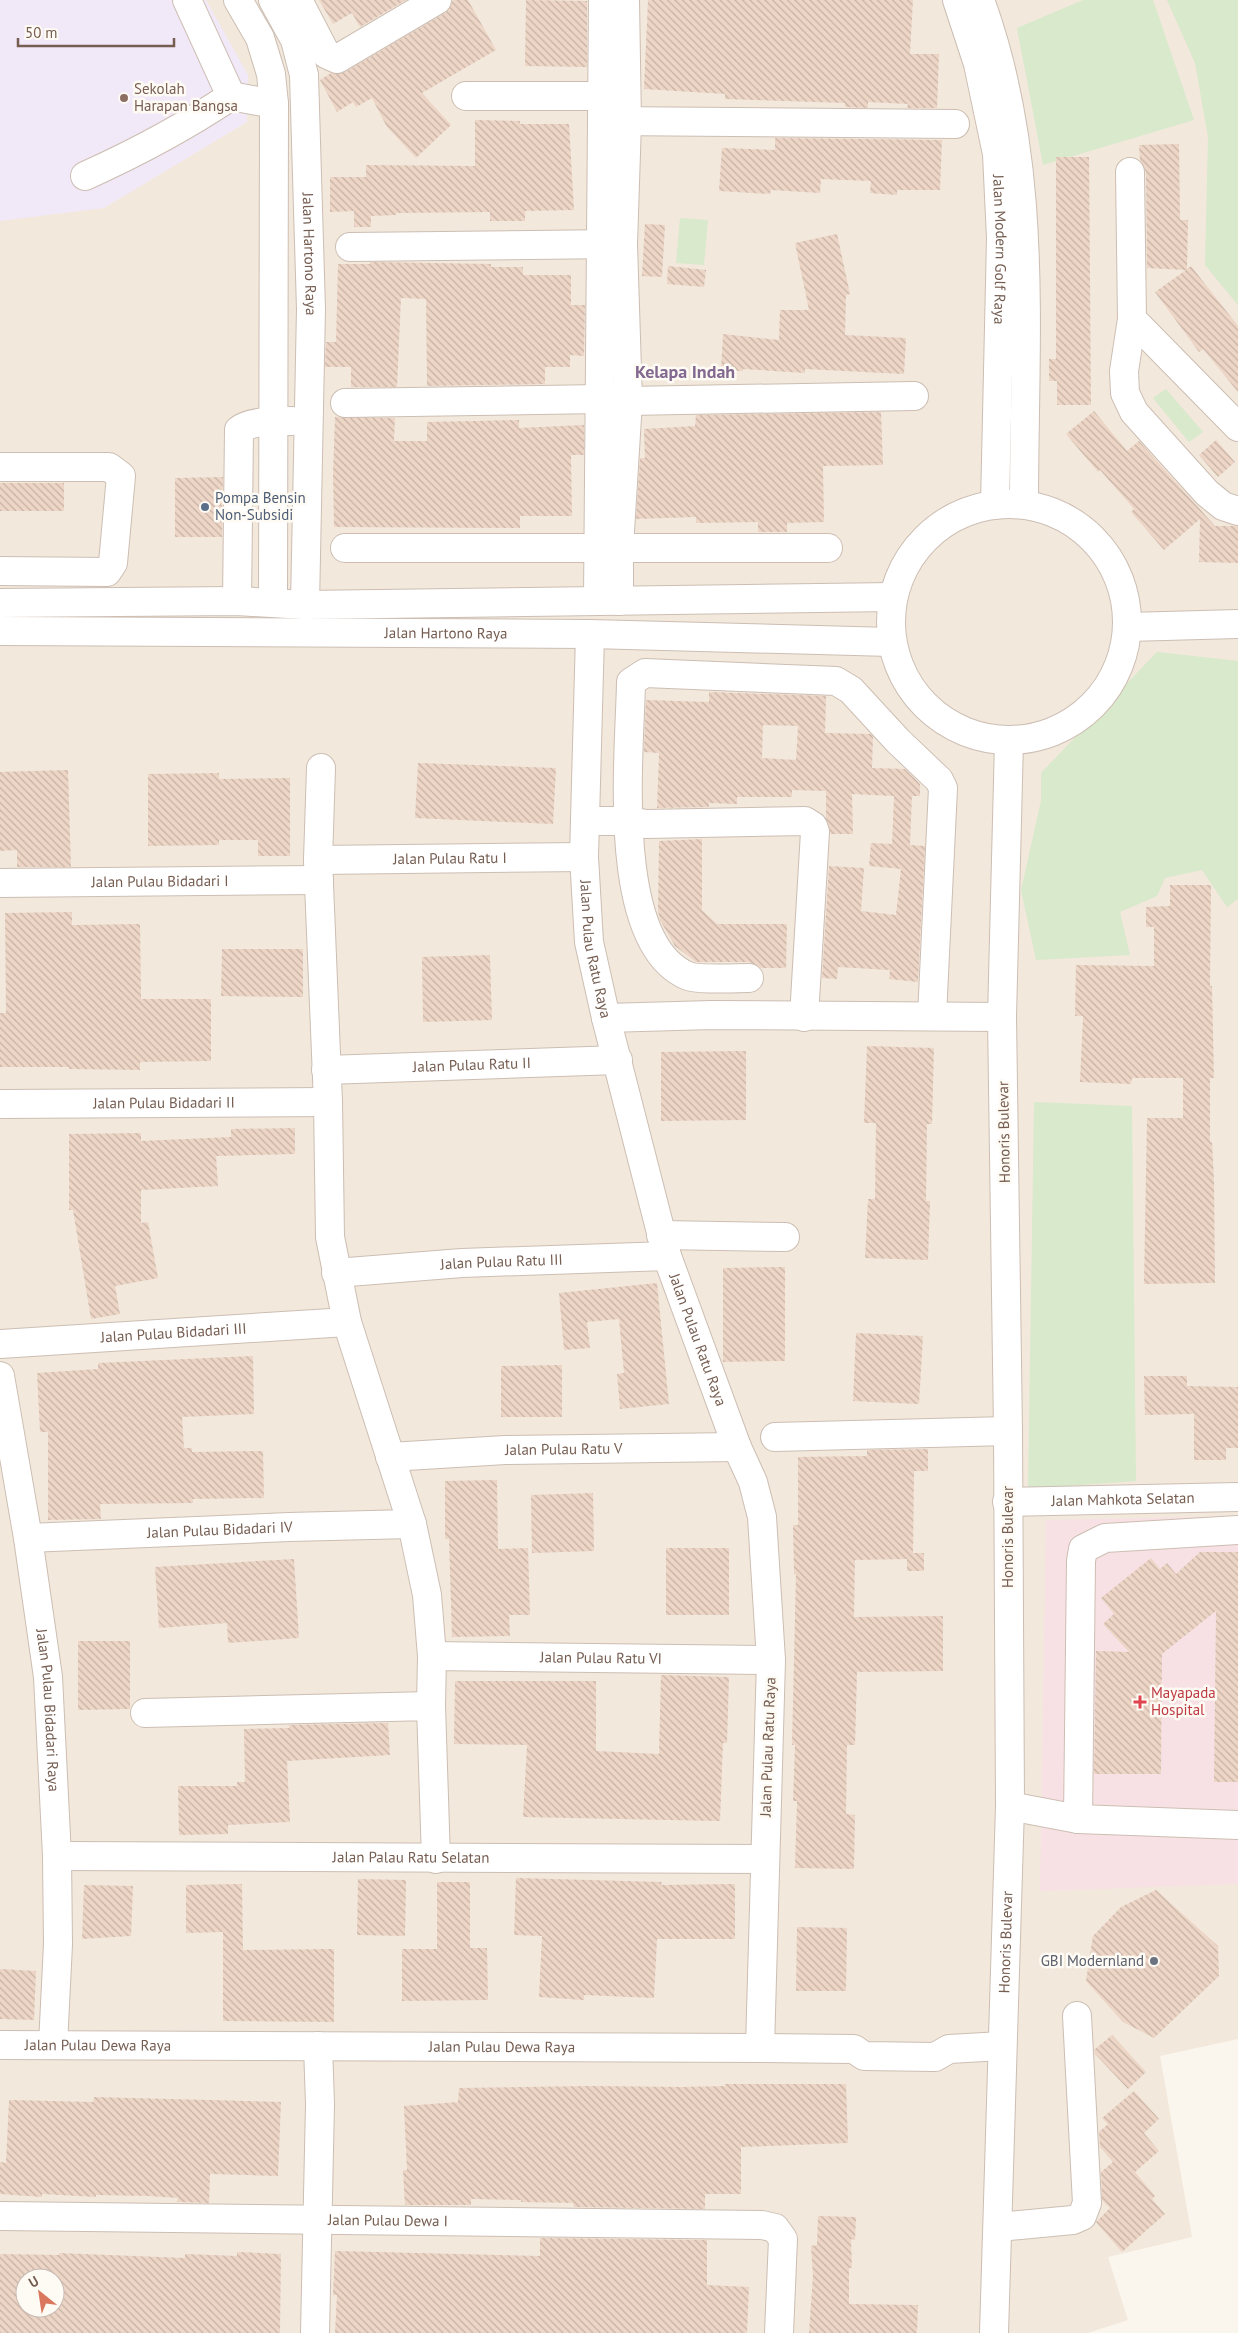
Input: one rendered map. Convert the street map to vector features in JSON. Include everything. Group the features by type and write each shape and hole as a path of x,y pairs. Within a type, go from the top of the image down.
{"street":[{"path":"187,0 231,96"},
{"path":"238,0 260,38 271,74 274,104 273,602"},
{"name":"Jalan Hartono Raya","path":"273,0 295,40 304,75 311,309 305,605"},
{"path":"298,0 326,54 338,59 436,0"},
{"path":"603,0 610,113 612,244 601,399 609,548 608,601"},
{"path":"610,113 625,0"},
{"name":"Jalan Modern Golf Raya","path":"958,0 978,64 997,154 1001,238 995,505"},
{"name":"Jalan Modern Golf Raya","path":"980,0 994,38 1005,82 1018,148 1022,188 1025,235 1024,504"},
{"path":"85,176 143,150 231,96 274,104"},
{"path":"466,96 610,113 955,124"},
{"path":"1130,172 1132,319 1124,371 1125,393 1134,412 1207,493 1223,506 1238,511"},
{"path":"350,247 612,244"},
{"path":"609,548 628,401 612,244"},
{"path":"1132,319 1238,427"},
{"path":"345,403 914,396"},
{"path":"237,601 239,430 243,427 274,421 310,421"},
{"path":"0,467 109,467 116,470 120,476 120,486 113,563 107,572 106,602"},
{"path":"1024,504 1048,510 1071,521 1096,542 1108,555 1119,577 1126,602 1128,627 1123,656 1110,684 1091,708 1067,726 1039,737 1009,741 976,737 945,723 920,702 901,674 891,642 893,597 901,574 913,553 930,535 957,517 972,510 995,505 1024,504"},
{"path":"345,548 828,548"},
{"path":"0,571 107,572"},
{"name":"Jalan Hartono Raya","path":"0,603 237,601 305,605 893,597"},
{"path":"1128,627 1238,624"},
{"name":"Jalan Hartono Raya","path":"0,631 590,634 891,642"},
{"name":"Jalan Pulau Ratu Raya","path":"590,634 584,856 589,942 606,1018 664,1246 737,1447 754,1482 762,1517 771,1660 760,2048"},
{"path":"749,978 689,976 673,966 664,957 645,926 637,902 633,880 629,821 631,682 645,673 836,681 851,690 898,741 939,780 943,788 932,1016"},
{"path":"588,698 631,699"},
{"name":"Honoris Bulevar","path":"994,2333 1010,1806 1008,1431 1002,1017 1009,741"},
{"path":"321,768 318,870 328,1102 330,1237 347,1322 412,1524 428,1595 432,1656 431,1706 436,1859"},
{"path":"585,821 629,821 646,824 805,821 813,826 815,832 804,1016"},
{"name":"Jalan Pulau Ratu I","path":"318,870 584,856"},
{"name":"Jalan Pulau Bidadari I","path":"0,883 318,870"},
{"path":"606,1018 712,1015 1002,1017"},
{"name":"Jalan Pulau Ratu II","path":"326,1070 618,1060"},
{"name":"Jalan Pulau Bidadari II","path":"0,1104 328,1102"},
{"name":"Jalan Pulau Ratu III","path":"336,1274 785,1237"},
{"name":"Jalan Pulau Bidadari III","path":"0,1344 347,1322"},
{"name":"Jalan Pulau Bidadari Raya","path":"0,1376 28,1538 48,1677 57,1856 58,1944 53,2046"},
{"path":"775,1437 1008,1431"},
{"name":"Jalan Pulau Ratu V","path":"390,1457 505,1450 737,1447"},
{"name":"Jalan Mahkota Selatan","path":"1007,1502 1238,1497"},
{"name":"Jalan Pulau Bidadari IV","path":"28,1538 289,1526 412,1524"},
{"path":"1078,1819 1081,1561 1083,1548 1105,1538 1238,1530"},
{"name":"Jalan Pulau Ratu VI","path":"432,1656 771,1660"},
{"path":"145,1713 431,1706"},
{"path":"1010,1806 1078,1819 1238,1826"},
{"name":"Jalan Palau Ratu Selatan","path":"57,1856 764,1859"},
{"path":"998,2226 1072,2220 1082,2216 1087,2204 1078,2016"},
{"name":"Jalan Pulau Dewa Raya","path":"0,2045 854,2049 864,2056 935,2057 950,2049 1002,2046"},
{"path":"315,2333 320,2104 318,2046"},
{"name":"Jalan Pulau Dewa I","path":"0,2216 317,2218 762,2225 775,2228 783,2238 779,2333"}],"shaded area":[{"path":"0,0 1238,0 1238,2039 1160,2056 1192,2237 1108,2257 1128,2320 1088,2333 0,2333"},
{"name":"Sekolah Harapan Bangsa","path":"0,0 206,0 248,75 247,122 104,208 0,221"},
{"name":"Mayapada Hospital","path":"1238,1516 1238,1884 1040,1891 1046,1520"}],"green space":[{"path":"1083,0 1153,0 1194,120 1043,165 1017,28"},
{"path":"1167,0 1238,0 1238,305 1205,265 1208,137 1195,63"},
{"path":"680,218 708,220 704,265 676,263"},
{"path":"1166,389 1203,432 1189,442 1153,398"},
{"path":"1157,652 1238,661 1238,899 1227,907 1202,870 1165,878 1157,896 1120,912 1130,955 1036,960 1021,890 1041,801 1041,773"},
{"path":"1034,1102 1132,1106 1136,1481 1028,1489"}],"building":[{"path":"319,0 406,0 360,27 352,13 333,24"},
{"path":"453,0 468,0 496,50 422,93 451,125 416,158 387,127 372,98 356,107 353,102 337,112 320,80 331,73 345,72 445,13 450,8"},
{"path":"526,0 587,1 587,67 525,66"},
{"path":"648,0 913,0 910,54 939,54 937,108 907,108 908,104 868,102 868,108 845,107 845,103 725,99 725,94 644,89"},
{"path":"475,120 520,121 520,124 569,124 574,210 525,211 525,221 490,221 490,212 396,213 396,215 371,216 371,227 354,227 354,211 330,212 330,177 366,177 366,165 475,166"},
{"path":"775,138 942,140 940,190 897,190 897,195 870,193 871,181 821,179 820,193 771,190 770,194 719,191 722,148 775,150"},
{"path":"1179,144 1180,220 1188,220 1187,269 1191,266 1238,326 1238,392 1203,349 1199,352 1155,292 1186,270 1147,268 1146,172 1140,160 1139,145"},
{"path":"1056,157 1089,157 1091,405 1057,405 1057,381 1049,381 1049,359 1056,359"},
{"path":"645,224 665,225 662,277 642,276"},
{"path":"837,234 850,294 846,295 845,335 906,338 904,374 805,369 805,373 743,369 743,371 721,370 723,334 779,340 780,310 809,310 795,243"},
{"path":"370,262 491,264 491,267 523,267 523,275 571,275 571,305 585,305 584,356 570,355 570,367 545,367 545,384 427,386 426,299 401,298 397,387 351,387 351,367 325,367 326,342 336,342 338,264 370,264"},
{"path":"668,266 706,270 704,287 667,284"},
{"path":"1094,411 1127,451 1139,441 1215,526 1238,526 1238,563 1199,562 1200,519 1164,550 1131,512 1134,509 1100,470 1098,472 1066,434"},
{"path":"881,412 883,465 823,466 824,522 787,523 787,532 758,532 758,522 696,523 696,517 636,519 640,458 645,458 644,429 695,426 696,415"},
{"path":"335,417 395,418 394,441 427,441 427,422 519,420 519,428 584,425 584,455 571,455 572,516 520,516 520,528 334,527"},
{"path":"1216,440 1235,462 1218,477 1199,455"},
{"name":"Pompa Bensin Non-Subsidi","path":"223,477 222,537 175,537 175,478"},
{"path":"0,483 64,483 64,511 0,511"},
{"path":"709,692 826,696 825,733 871,734 873,737 872,768 905,769 920,784 920,796 912,796 910,845 925,846 918,982 889,979 890,970 838,967 837,979 822,978 829,866 864,868 861,911 896,915 901,869 869,866 871,843 892,844 894,796 852,794 853,834 831,834 826,818 826,791 792,790 792,797 737,797 737,804 709,803 709,807 657,808 659,753 644,752 646,700 709,702","holes":["763,725 798,726 796,760 762,758"]},
{"path":"418,763 556,768 553,824 415,818"},
{"path":"68,770 71,867 17,867 17,850 0,851 0,772"},
{"path":"219,773 219,779 290,778 290,856 258,856 258,840 219,840 219,845 148,846 148,774"},
{"path":"702,839 702,910 717,924 787,924 786,968 761,968 749,962 696,962 675,946 660,920 658,910 659,841"},
{"path":"1170,885 1211,885 1210,986 1212,986 1214,1078 1210,1078 1210,1142 1212,1142 1214,1181 1215,1283 1144,1284 1147,1118 1183,1118 1183,1078 1132,1078 1131,1084 1080,1082 1083,1016 1075,1016 1076,965 1154,966 1154,927 1146,927 1146,907 1170,906"},
{"path":"72,912 72,925 140,924 141,999 211,999 211,1061 140,1062 140,1070 0,1067 0,1013 6,1013 5,913"},
{"path":"222,949 303,949 303,997 221,996"},
{"path":"490,955 492,1020 423,1022 422,957"},
{"path":"867,1046 934,1048 932,1124 927,1124 926,1201 930,1201 928,1260 865,1258 868,1199 875,1199 876,1123 864,1123"},
{"path":"746,1051 746,1120 661,1121 661,1052"},
{"path":"295,1128 295,1154 216,1156 218,1186 141,1190 141,1223 148,1222 158,1278 115,1286 120,1314 91,1319 73,1210 69,1210 69,1134 141,1133 141,1141 231,1137 231,1129"},
{"path":"785,1267 785,1361 723,1362 723,1268"},
{"path":"657,1283 669,1404 620,1409 617,1374 624,1373 619,1319 587,1322 590,1348 564,1350 559,1293"},
{"path":"856,1333 923,1336 919,1404 853,1401"},
{"path":"253,1356 254,1414 182,1417 184,1448 192,1448 192,1452 263,1451 264,1498 193,1499 193,1503 100,1504 101,1519 48,1520 48,1432 40,1432 37,1373 98,1369 98,1363"},
{"path":"562,1365 562,1417 501,1417 501,1366"},
{"path":"1144,1376 1187,1376 1187,1386 1238,1387 1238,1448 1226,1448 1226,1460 1194,1460 1194,1414 1145,1415"},
{"path":"928,1449 928,1471 914,1471 913,1553 924,1553 924,1571 907,1571 907,1559 855,1560 854,1617 943,1616 943,1671 857,1672 855,1745 847,1745 846,1814 855,1815 854,1869 795,1868 797,1801 793,1801 795,1745 792,1745 796,1574 794,1574 793,1525 798,1525 798,1457 867,1456 867,1450"},
{"path":"497,1480 498,1549 528,1548 530,1615 509,1615 510,1636 452,1637 449,1539 445,1539 445,1481"},
{"path":"593,1493 594,1551 532,1553 531,1495"},
{"path":"666,1548 729,1548 729,1615 666,1615"},
{"path":"1200,1552 1238,1552 1238,1782 1214,1782 1216,1611 1162,1654 1161,1774 1094,1774 1096,1651 1129,1652 1103,1624 1114,1614 1101,1598 1151,1558 1160,1569 1167,1563 1176,1574"},
{"path":"294,1559 299,1638 228,1643 227,1623 159,1628 155,1567"},
{"path":"78,1641 130,1641 130,1709 78,1710"},
{"path":"661,1675 729,1677 727,1743 723,1743 720,1821 523,1817 527,1745 454,1744 455,1681 596,1681 596,1751 659,1754"},
{"path":"388,1723 390,1755 287,1761 290,1822 228,1825 228,1834 179,1835 178,1786 237,1786 237,1782 245,1782 244,1729 289,1728 289,1725"},
{"path":"516,1878 662,1882 661,1885 735,1884 735,1939 657,1939 654,1998 584,1995 584,2000 539,1997 542,1936 514,1935"},
{"path":"358,1879 406,1880 405,1936 357,1935"},
{"path":"437,1882 470,1882 470,1948 487,1948 488,2000 402,2001 402,1949 437,1949"},
{"path":"242,1884 243,1950 334,1949 334,2022 223,2021 223,1932 186,1933 186,1885"},
{"path":"84,1885 133,1886 131,1936 82,1939"},
{"name":"GBI Modernland","path":"1156,1890 1218,1946 1219,1976 1154,2038 1123,2022 1086,1981 1093,1936 1121,1907"},
{"path":"797,1927 847,1928 846,1991 796,1991"},
{"path":"0,1969 36,1971 34,2020 0,2019"},
{"path":"1112,2035 1146,2072 1128,2089 1095,2054 1094,2050"},
{"path":"725,2084 846,2084 848,2143 741,2147 741,2194 705,2194 705,2209 574,2207 573,2203 471,2199 471,2205 405,2205 403,2170 407,2170 404,2106 458,2102 459,2088 682,2087 725,2086"},
{"path":"1134,2091 1159,2119 1144,2133 1159,2151 1135,2172 1155,2196 1152,2199 1165,2214 1122,2252 1096,2222 1110,2208 1102,2200 1101,2172 1113,2162 1100,2147 1099,2132 1108,2124 1102,2118"},
{"path":"94,2097 281,2102 278,2176 210,2174 209,2203 177,2202 178,2198 149,2196 96,2195 96,2197 42,2194 42,2197 0,2194 0,2162 6,2163 9,2100 93,2102"},
{"path":"818,2216 856,2217 855,2240 851,2239 852,2268 849,2268 849,2304 918,2305 917,2333 809,2333 813,2276 811,2246 817,2245"},
{"path":"540,2238 707,2240 707,2285 749,2287 747,2333 335,2333 337,2295 333,2295 335,2251 540,2256"},
{"path":"237,2252 281,2254 280,2333 0,2333 0,2254 59,2255 59,2253 185,2258 185,2254 237,2256"}],"place":[{"name":"Sekolah Harapan Bangsa","path":"124,98"},
{"name":"Pompa Bensin Non-Subsidi","path":"205,507"},
{"name":"Mayapada Hospital","path":"1140,1702"},
{"name":"GBI Modernland","path":"1154,1961"}],"district":[{"name":"Kelapa Indah","path":"685,372"}]}
